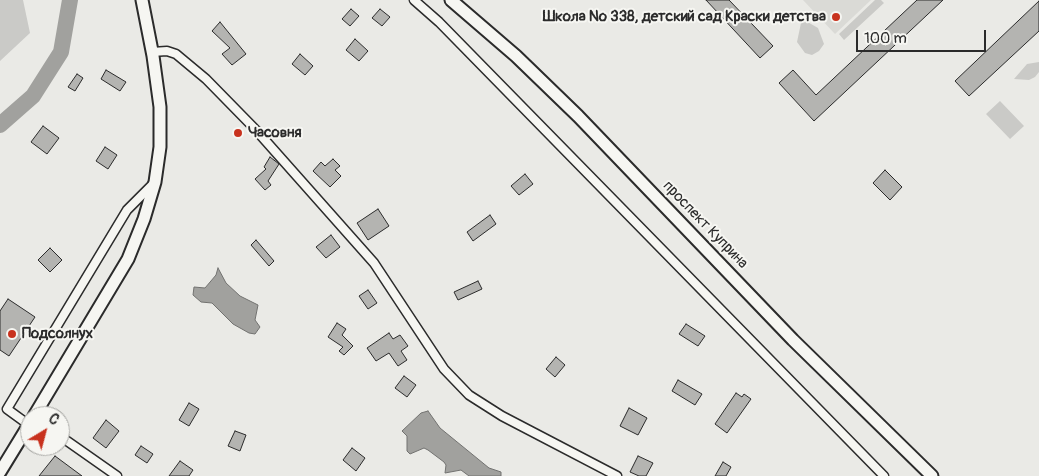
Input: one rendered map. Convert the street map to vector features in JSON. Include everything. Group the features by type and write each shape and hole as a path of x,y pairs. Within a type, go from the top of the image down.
{"main road":[{"path":"40,406 128,259 144,220 155,182 161,127 158,87 142,0"},
{"name":"проспект Куприна","path":"451,0 516,56 565,103 793,340 932,476"},
{"path":"0,472 20,439"}],"street":[{"path":"414,0 446,29 884,476"},
{"path":"152,52 166,51 176,54 206,79 256,130 374,263 444,370 468,395 502,416 617,476"},
{"path":"20,416 7,409 127,210 155,182"},
{"path":"70,443 117,476"}],"shaded area":[{"path":"0,0 23,0 30,33 0,61"},
{"name":"Школа № 338, детский сад Краски детства","path":"803,0 871,0 835,34"},
{"path":"875,0 881,0 884,3 844,40 839,34"},
{"path":"804,20 818,28 824,44 819,51 812,55 805,53 797,42 801,23"},
{"path":"1039,62 1039,72 1035,77 1029,80 1014,79 1027,64"},
{"path":"1000,101 1024,126 1010,139 986,114"},
{"path":"218,268 226,283 240,296 258,305 255,320 260,327 255,334 249,333 233,324 212,303 201,302 193,295 194,287 205,288 216,275"},
{"path":"428,411 440,428 489,468 501,472 501,476 469,476 461,470 445,473 446,465 444,462 428,450 424,448 410,454 407,451 407,436 402,431 421,413"}],"building":[{"path":"706,0 729,0 773,46 760,58"},
{"path":"917,0 943,0 814,121 779,83 793,70 816,95"},
{"path":"1039,1 1039,31 969,96 955,81"},
{"path":"351,9 359,16 350,26 342,19"},
{"path":"380,9 390,17 382,26 372,18"},
{"path":"220,22 246,54 232,65 222,54 230,48 212,31"},
{"path":"355,39 368,51 359,61 346,50"},
{"path":"300,54 313,66 305,75 292,64"},
{"path":"106,70 126,82 120,91 101,79"},
{"path":"77,74 83,78 75,91 68,87"},
{"path":"43,126 59,138 47,154 31,142"},
{"path":"105,147 117,155 108,169 96,161"},
{"path":"270,157 279,164 268,181 271,185 265,190 255,179 266,169 264,167"},
{"path":"333,159 340,166 335,170 341,176 330,187 313,171 321,162 325,166"},
{"path":"885,170 902,187 890,200 873,183"},
{"path":"525,174 533,184 519,195 511,186"},
{"path":"378,209 389,226 368,240 357,223"},
{"path":"490,215 496,224 473,241 467,232"},
{"path":"331,235 340,247 326,258 316,247"},
{"path":"256,240 274,261 269,266 251,245"},
{"path":"50,248 62,260 50,272 38,260"},
{"path":"478,281 482,289 458,300 454,292"},
{"path":"368,290 377,303 368,309 359,296"},
{"name":"Подсолнух","path":"8,299 35,317 9,356 0,350 0,311"},
{"path":"337,323 346,329 342,335 353,346 344,355 339,351 343,347 328,337"},
{"path":"686,324 705,336 698,346 679,334"},
{"path":"389,333 393,339 400,335 408,346 401,351 407,360 398,366 389,353 376,361 367,348"},
{"path":"556,357 565,365 555,377 546,369"},
{"path":"404,376 416,385 407,397 395,388"},
{"path":"678,380 702,394 695,405 672,391"},
{"path":"736,393 742,397 744,394 751,399 727,433 715,424"},
{"path":"189,403 199,409 189,426 179,420"},
{"path":"629,408 647,418 638,435 620,426"},
{"path":"106,420 119,431 106,448 93,438"},
{"path":"235,431 246,435 240,451 228,446"},
{"path":"141,446 153,454 147,463 135,455"},
{"path":"352,448 365,458 356,471 343,460"},
{"path":"55,456 82,476 39,476"},
{"path":"638,456 653,463 646,476 639,476 630,472"},
{"path":"180,461 193,470 189,476 169,476"},
{"path":"723,462 731,467 726,476 715,476"}],"waterway":[{"path":"0,125 33,96 61,52 70,0"}],"place":[{"name":"Школа № 338, детский сад Краски детства","path":"836,17"},
{"name":"Часовня","path":"238,133"},
{"name":"Подсолнух","path":"12,334"}]}
